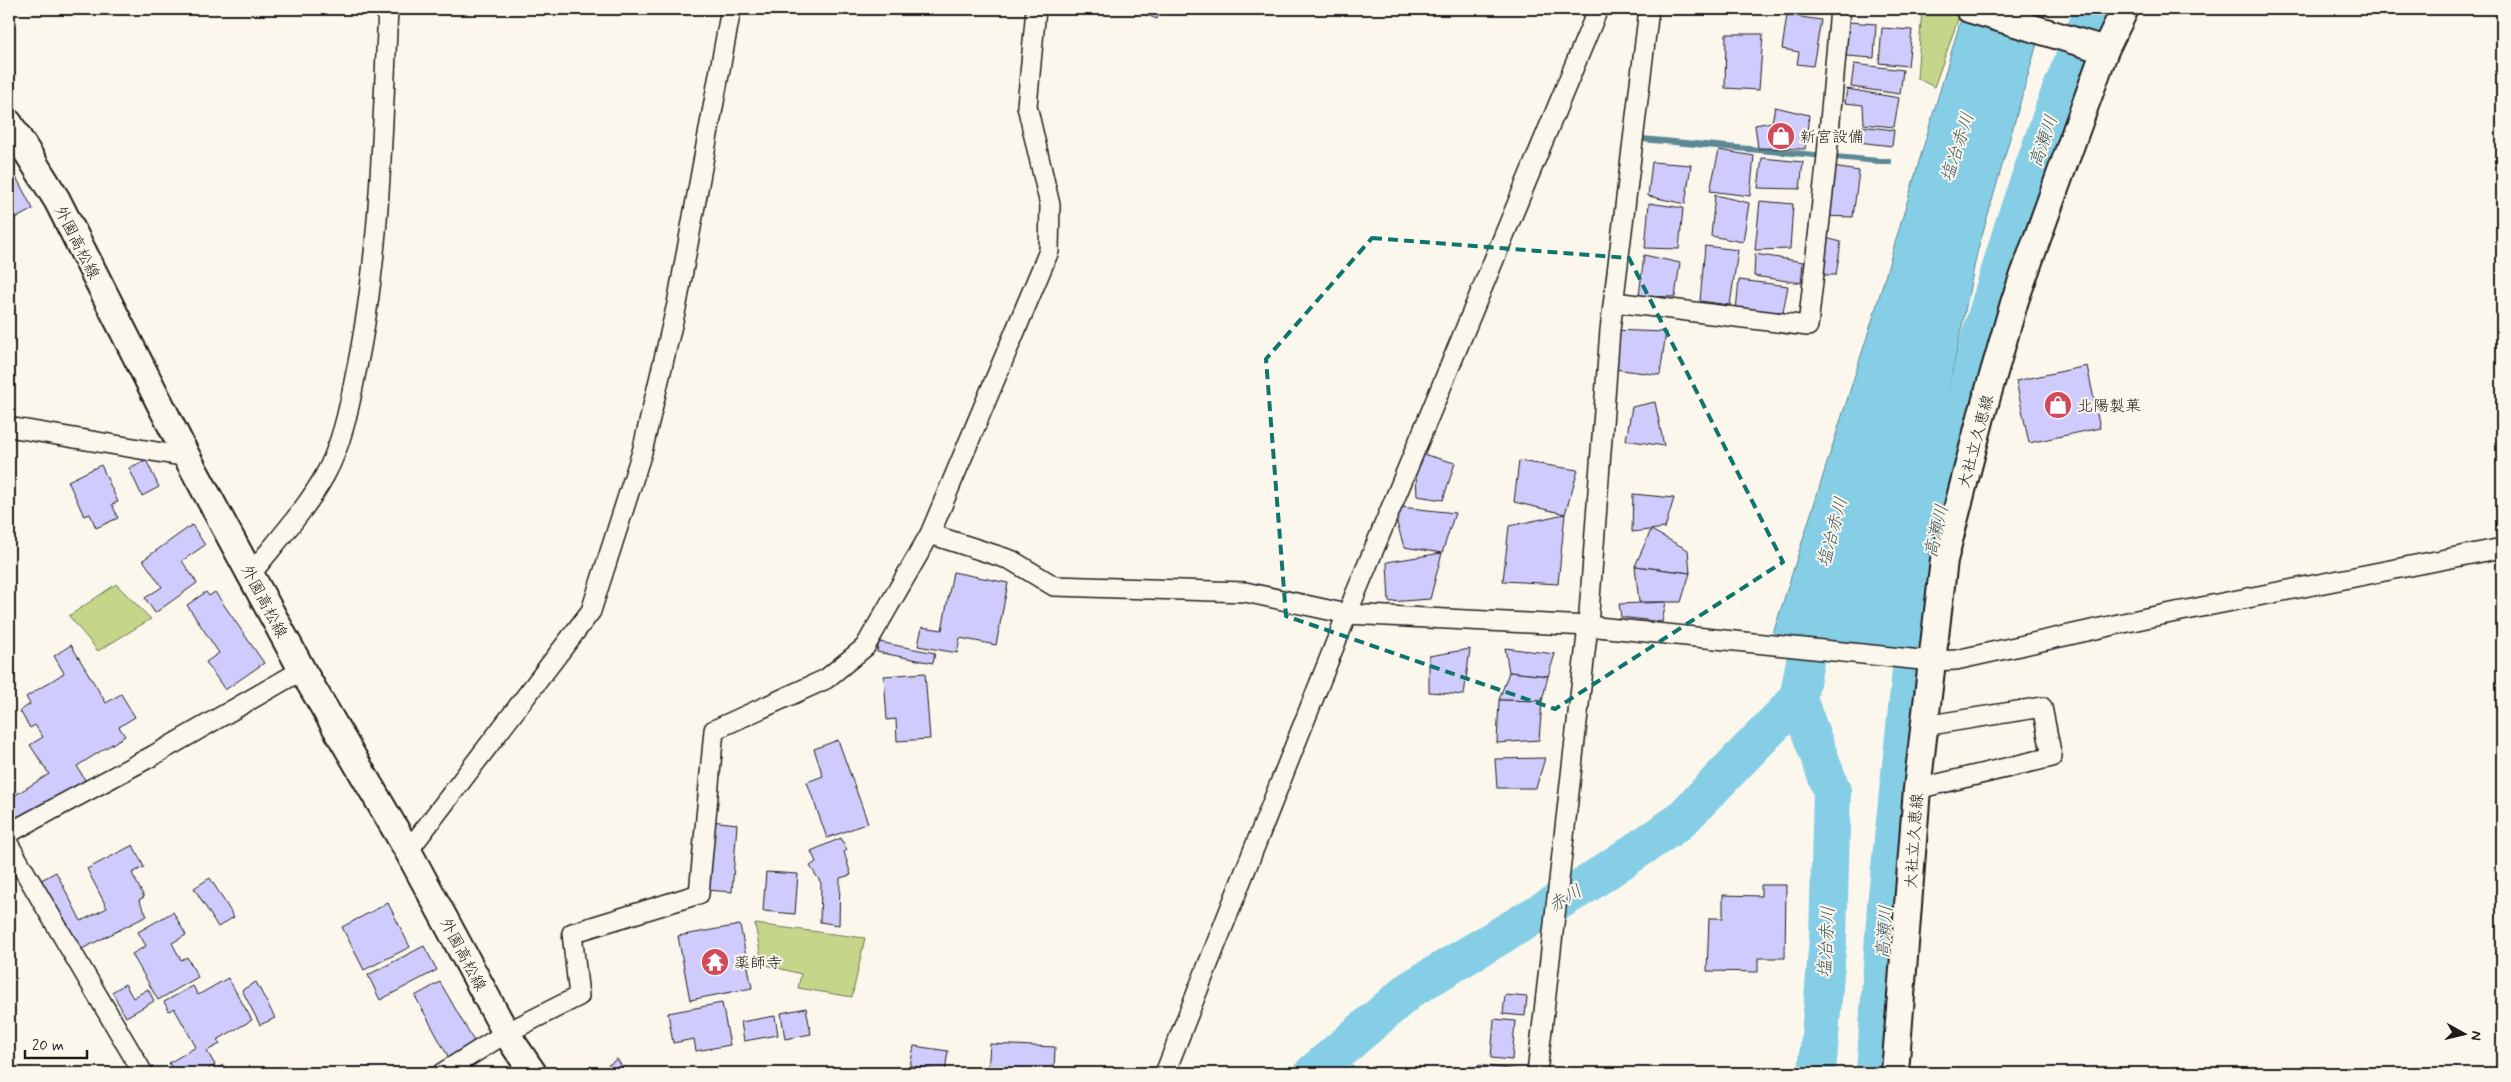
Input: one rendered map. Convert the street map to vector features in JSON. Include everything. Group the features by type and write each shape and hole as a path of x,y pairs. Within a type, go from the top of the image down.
{"main road":[{"path":"1969,9 2105,50"},
{"name":"大社立久恵線","path":"1895,1073 1917,789 1944,560 1981,416 2015,300 2105,50 2125,9"},
{"name":"外園高松線","path":"9,123 57,200 187,458 302,670 408,851 506,1032 533,1073"}],"street":[{"path":"251,574 306,504 326,473 347,418 364,338 376,229 388,9"},
{"path":"408,851 591,611 642,452 677,304 731,9"},
{"path":"442,1073 506,1032 579,996 572,933 699,894 714,730 826,679 865,648 930,534 1049,250 1050,205 1027,106 1036,9"},
{"path":"1165,1073 1347,614 1598,9"},
{"path":"1537,1073 1588,626 1606,368 1649,9"},
{"path":"1614,302 1808,326 1826,166 1840,9"},
{"path":"9,428 187,458"},
{"path":"930,534 1012,560 1054,586 1245,592 1347,614 1588,626 1931,661 1956,660 2146,618 2502,548"},
{"path":"9,833 154,755 302,670"},
{"path":"1917,789 2052,757 2042,707 1924,726"},
{"path":"9,845 144,1073"}],"highlighted area":[{"path":"1372,238 1629,258 1783,562 1555,709 1286,616 1266,359"}],"green space":[{"path":"1922,9 1944,9 1960,14 1934,87 1917,78"},
{"path":"116,584 151,619 98,651 69,616"},
{"path":"755,924 865,938 852,997 798,988 801,974 762,964"}],"water":[{"path":"1964,9 2047,9 1977,253 1895,650 1772,637 1872,321"}],"building":[{"path":"1132,9 1162,9 1157,19"},
{"path":"1787,15 1821,20 1813,66 1797,64 1799,52 1782,49"},
{"path":"1849,22 1876,24 1874,58 1846,56"},
{"path":"1882,28 1912,30 1908,66 1879,63"},
{"path":"1726,34 1763,34 1759,90 1725,88"},
{"path":"1854,64 1903,70 1900,94 1851,87"},
{"path":"1847,89 1899,98 1894,127 1864,124 1863,105 1845,103"},
{"name":"新宮設備","path":"1775,107 1809,115 1805,149 1758,148 1755,125 1772,122"},
{"path":"1860,126 1894,130 1892,146 1858,142"},
{"path":"1719,150 1754,156 1750,196 1710,191"},
{"path":"1762,158 1803,162 1800,189 1758,188"},
{"path":"1652,162 1691,165 1685,204 1648,196"},
{"path":"9,164 33,209 9,222"},
{"path":"1826,166 1859,171 1853,217 1820,216"},
{"path":"1715,195 1749,203 1743,242 1711,236"},
{"path":"1760,201 1793,204 1790,249 1755,250"},
{"path":"1649,203 1683,208 1679,249 1645,248"},
{"path":"1822,237 1841,242 1836,275 1819,275"},
{"path":"1705,246 1738,250 1730,305 1700,301"},
{"path":"1755,254 1803,262 1801,283 1754,276"},
{"path":"1644,255 1680,263 1675,297 1639,296"},
{"path":"1739,280 1788,286 1783,312 1736,310"},
{"path":"1610,330 1666,332 1660,375 1606,368"},
{"name":"北陽製菓","path":"2087,366 2100,428 2029,443 2016,381"},
{"path":"1655,402 1664,446 1626,440 1632,407"},
{"path":"1415,452 1455,463 1443,500 1417,496"},
{"path":"146,460 159,487 142,496 129,468"},
{"path":"1519,461 1578,470 1565,514 1514,502"},
{"path":"101,465 118,502 112,504 118,518 96,528 90,514 84,516 68,481"},
{"path":"1633,494 1674,498 1665,528 1632,532"},
{"path":"1392,506 1455,513 1442,553 1404,547"},
{"path":"1565,514 1558,584 1503,581 1509,526"},
{"path":"192,525 205,545 182,561 197,583 155,613 145,598 162,587 143,560"},
{"path":"1651,530 1688,550 1690,573 1635,566"},
{"path":"1442,553 1430,599 1389,602 1387,562"},
{"path":"1635,566 1690,573 1681,602 1639,602"},
{"path":"953,572 1008,583 996,645 960,638 957,653 918,646 922,627 942,630"},
{"path":"206,592 209,596 215,592 264,663 225,690 206,662 219,653 187,605"},
{"path":"1666,602 1662,622 1621,617 1619,604"},
{"path":"879,642 935,653 933,663 877,652"},
{"path":"71,645 106,703 121,694 135,717 119,727 125,736 77,766 86,782 16,826 9,814 9,799 49,774 30,745 43,737 35,725 30,728 20,711 30,704 26,697 64,673 54,656"},
{"path":"1505,648 1555,654 1548,676 1509,672"},
{"path":"1470,649 1464,695 1429,692 1429,656"},
{"path":"1509,672 1548,676 1542,701 1499,700"},
{"path":"925,673 930,739 897,741 896,719 887,720 884,676"},
{"path":"1499,700 1542,701 1539,740 1497,743"},
{"path":"838,740 868,823 827,838 807,782 823,776 814,749"},
{"path":"1545,758 1536,788 1497,788 1495,759"},
{"path":"711,821 737,824 732,892 706,890"},
{"path":"841,838 847,850 844,852 851,875 840,878 839,925 820,922 821,883 810,866 816,862 811,851"},
{"path":"133,845 144,867 132,873 144,897 139,900 147,916 70,955 34,884 56,872 81,921 107,908 87,869"},
{"path":"766,872 798,874 795,914 763,911"},
{"path":"210,878 234,917 218,927 194,888"},
{"path":"1761,885 1786,885 1785,958 1758,958 1758,972 1707,971 1709,918 1723,918 1723,895 1761,896"},
{"path":"388,903 410,947 364,970 342,927"},
{"path":"173,912 186,935 172,943 181,960 187,957 198,977 158,1000 132,954 146,946 138,932"},
{"name":"薬師寺","path":"740,925 752,988 690,1000 678,936"},
{"path":"424,946 437,970 380,1000 368,975"},
{"path":"228,978 252,1020 217,1040 220,1044 207,1051 215,1065 202,1073 175,1073 169,1063 196,1047 174,1008 169,1011 164,1002 193,986 198,995"},
{"path":"256,982 275,1018 260,1025 242,990"},
{"path":"440,982 476,1045 450,1060 415,996"},
{"path":"125,984 133,998 148,989 154,1001 126,1017 112,992"},
{"path":"1505,995 1527,997 1525,1016 1503,1014"},
{"path":"722,1003 730,1045 696,1051 694,1039 673,1043 668,1013"},
{"path":"806,1008 811,1034 785,1039 781,1013"},
{"path":"775,1016 778,1035 744,1041 741,1022"},
{"path":"1494,1019 1515,1021 1512,1060 1491,1058"},
{"path":"990,1044 1055,1047 1054,1073 988,1073"},
{"path":"914,1046 948,1051 945,1072 910,1066"},
{"path":"617,1059 626,1073 597,1073"},
{"path":"223,1065 229,1073 210,1073"},
{"path":"1478,1065 1517,1070 1517,1073 1477,1073"}],"waterway":[{"name":"高瀬川","path":"1875,1073 1886,905 1917,615 1932,539 1981,334 2014,224 2056,103 2094,9"},
{"path":"1642,139 1889,162"},
{"name":"塩冶赤川","path":"1815,606 1798,699 1832,791 1828,938 1817,1073"},
{"name":"赤川","path":"1313,1073 1411,989 1584,886 1679,822 1798,699"}],"place":[{"name":"新宮設備","path":"1781,136"},
{"name":"北陽製菓","path":"2058,405"},
{"name":"薬師寺","path":"715,962"}]}
